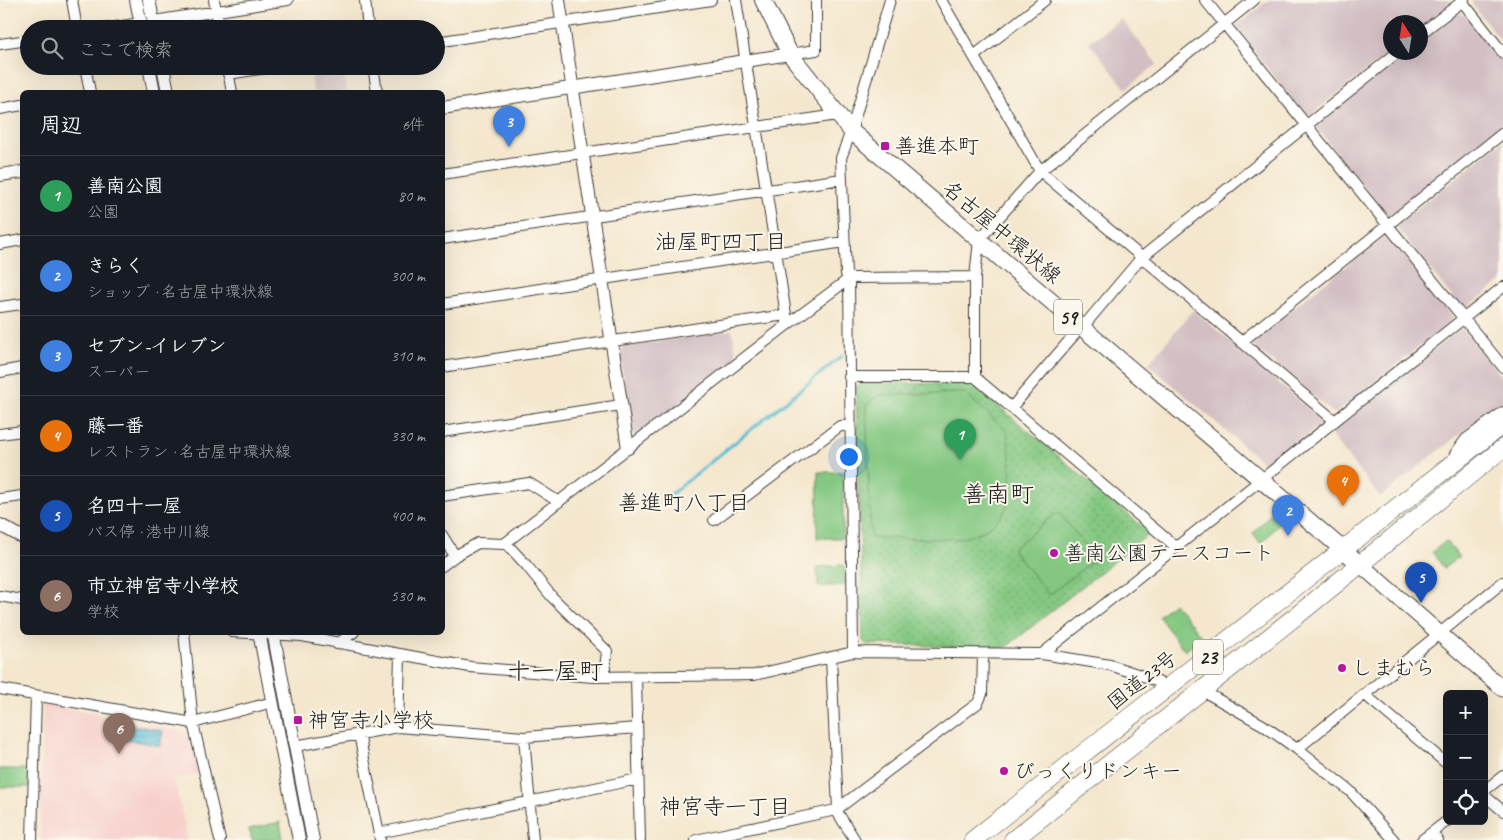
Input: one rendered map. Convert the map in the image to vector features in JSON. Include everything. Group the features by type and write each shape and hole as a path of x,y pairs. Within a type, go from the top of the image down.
{"highway":[{"name":"国道23号","path":"973,840 1503,424"},
{"name":"23","path":"1013,840 1361,565 1503,448"}],"main road":[{"name":"名古屋中環状線","path":"763,0 790,54 851,131 1361,565"},
{"path":"1361,565 1503,689"}],"street":[{"path":"72,0 75,20"},
{"path":"136,0 140,20"},
{"path":"149,0 154,20"},
{"path":"214,0 218,20"},
{"path":"178,20 288,0"},
{"path":"365,0 367,20"},
{"path":"559,0 628,448"},
{"path":"445,41 711,0"},
{"path":"736,0 786,320"},
{"path":"445,108 816,50 816,0"},
{"path":"854,652 849,279 846,274 841,158 851,131 890,0"},
{"path":"941,0 1040,171 1335,421"},
{"path":"974,56 1044,0"},
{"path":"1205,0 1503,367"},
{"path":"975,378 975,277 979,240 1040,171 1254,0"},
{"path":"1428,28 1462,1 1503,53"},
{"path":"0,44 20,41"},
{"path":"1012,408 1141,258 1388,60"},
{"path":"87,75 90,90"},
{"path":"151,75 154,90"},
{"path":"165,75 168,90"},
{"path":"229,75 232,90"},
{"path":"374,75 377,90"},
{"path":"0,109 20,105"},
{"path":"445,174 838,115"},
{"path":"1241,342 1503,133"},
{"path":"0,175 20,172"},
{"path":"445,239 842,179"},
{"path":"0,244 20,240"},
{"path":"445,304 844,242"},
{"path":"445,564 478,543 506,543 628,448 786,320 849,279 975,277"},
{"path":"1042,654 1503,287"},
{"path":"0,307 20,304"},
{"path":"445,368 612,342 786,320"},
{"path":"0,372 20,368"},
{"path":"849,377 975,378 1176,547"},
{"path":"445,432 621,405"},
{"path":"1442,471 1466,439 1503,412"},
{"path":"714,520 840,426 850,426"},
{"path":"0,434 20,431"},
{"path":"1453,488 1485,471 1503,457"},
{"path":"445,496 529,483 559,502"},
{"path":"0,499 20,496"},
{"path":"0,525 20,536"},
{"path":"445,541 455,556"},
{"path":"506,543 552,597 608,651 604,677"},
{"path":"1297,750 1503,582"},
{"path":"0,596 20,600"},
{"path":"184,635 193,724 220,840"},
{"path":"260,635 299,840"},
{"path":"273,635 313,840"},
{"path":"292,635 470,667 604,677 754,675 854,652 1042,654 1110,665 1146,676 1170,687"},
{"path":"337,644 350,635"},
{"path":"696,840 837,809 978,703 982,694 983,654"},
{"path":"398,727 400,655"},
{"path":"832,657 837,809 855,840"},
{"path":"636,677 640,840"},
{"path":"0,689 193,724 272,702"},
{"path":"1203,691 1263,725 1350,791 1394,840"},
{"path":"1364,694 1443,761"},
{"path":"32,840 36,696"},
{"path":"295,746 398,727 524,737 637,728"},
{"path":"359,734 379,837 638,779"},
{"path":"524,737 533,840"},
{"path":"1488,788 1503,776"},
{"path":"1488,798 1503,811"},
{"path":"1422,840 1435,836 1444,825"}],"shaded area":[{"path":"1269,0 1450,0 1450,4 1428,22 1428,15 1383,15 1383,58 1312,114 1304,114 1236,29 1236,26"},
{"path":"1473,0 1503,0 1503,43 1472,4"},
{"path":"1457,13 1466,15 1503,61 1503,125 1390,216 1387,216 1317,128 1317,124 1398,60 1428,60 1428,36"},
{"path":"1121,19 1157,64 1126,89 1089,42"},
{"path":"311,75 344,75 347,90 313,90"},
{"path":"1503,140 1503,280 1466,309 1462,309 1397,228 1398,224"},
{"path":"1384,236 1388,236 1452,315 1453,320 1336,413 1332,412 1252,345 1251,341"},
{"path":"1193,310 1321,419 1321,424 1268,467 1148,364"},
{"path":"1460,329 1464,330 1503,378 1503,400 1380,497 1329,433"},
{"path":"732,330 737,359 636,436 634,435 619,352 624,347"},
{"path":"47,705 189,733 200,773 174,779 188,840 40,840 43,707"}],"green space":[{"path":"860,383 972,384 1150,533 1005,648 866,644 863,641 856,387"},
{"path":"965,393 1007,431 1011,485 1009,500 1003,514 993,525 977,533 956,539 871,538 866,405 878,395"},
{"path":"818,472 843,472 843,538 817,538"},
{"path":"1273,511 1283,518 1261,544 1253,533"},
{"name":"善南公園テニスコート","path":"1058,512 1096,558 1049,595 1012,549"},
{"path":"1446,541 1459,557 1444,568 1432,552"},
{"path":"844,565 845,585 818,587 817,567"},
{"path":"1174,603 1202,637 1185,651 1158,616"},
{"path":"282,724 285,724 308,840 304,840"},
{"path":"0,769 29,769 29,787 0,787"},
{"path":"280,822 283,840 252,840 249,829"}],"water":[{"path":"127,724 163,731 160,746 124,739"}],"waterway":[{"path":"670,495 842,356"}],"place":[{"name":"善進本町","path":"885,146"},
{"name":"セブン-イレブン","path":"509,147"},
{"name":"善南公園","path":"960,460"},
{"name":"藤一番","path":"1343,506"},
{"name":"きらく","path":"1288,536"},
{"name":"善南公園テニスコート","path":"1054,553"},
{"name":"名四十一屋","path":"1421,603"},
{"name":"しまむら","path":"1342,668"},
{"name":"神宮寺小学校","path":"298,720"},
{"name":"市立神宮寺小学校","path":"119,754"},
{"name":"びっくりドンキー","path":"1004,771"}],"district":[{"name":"油屋町四丁目","path":"721,241"},
{"name":"善南町","path":"998,494"},
{"name":"善進町八丁目","path":"684,502"},
{"name":"十一屋町","path":"555,671"},
{"name":"神宮寺一丁目","path":"725,806"}]}
